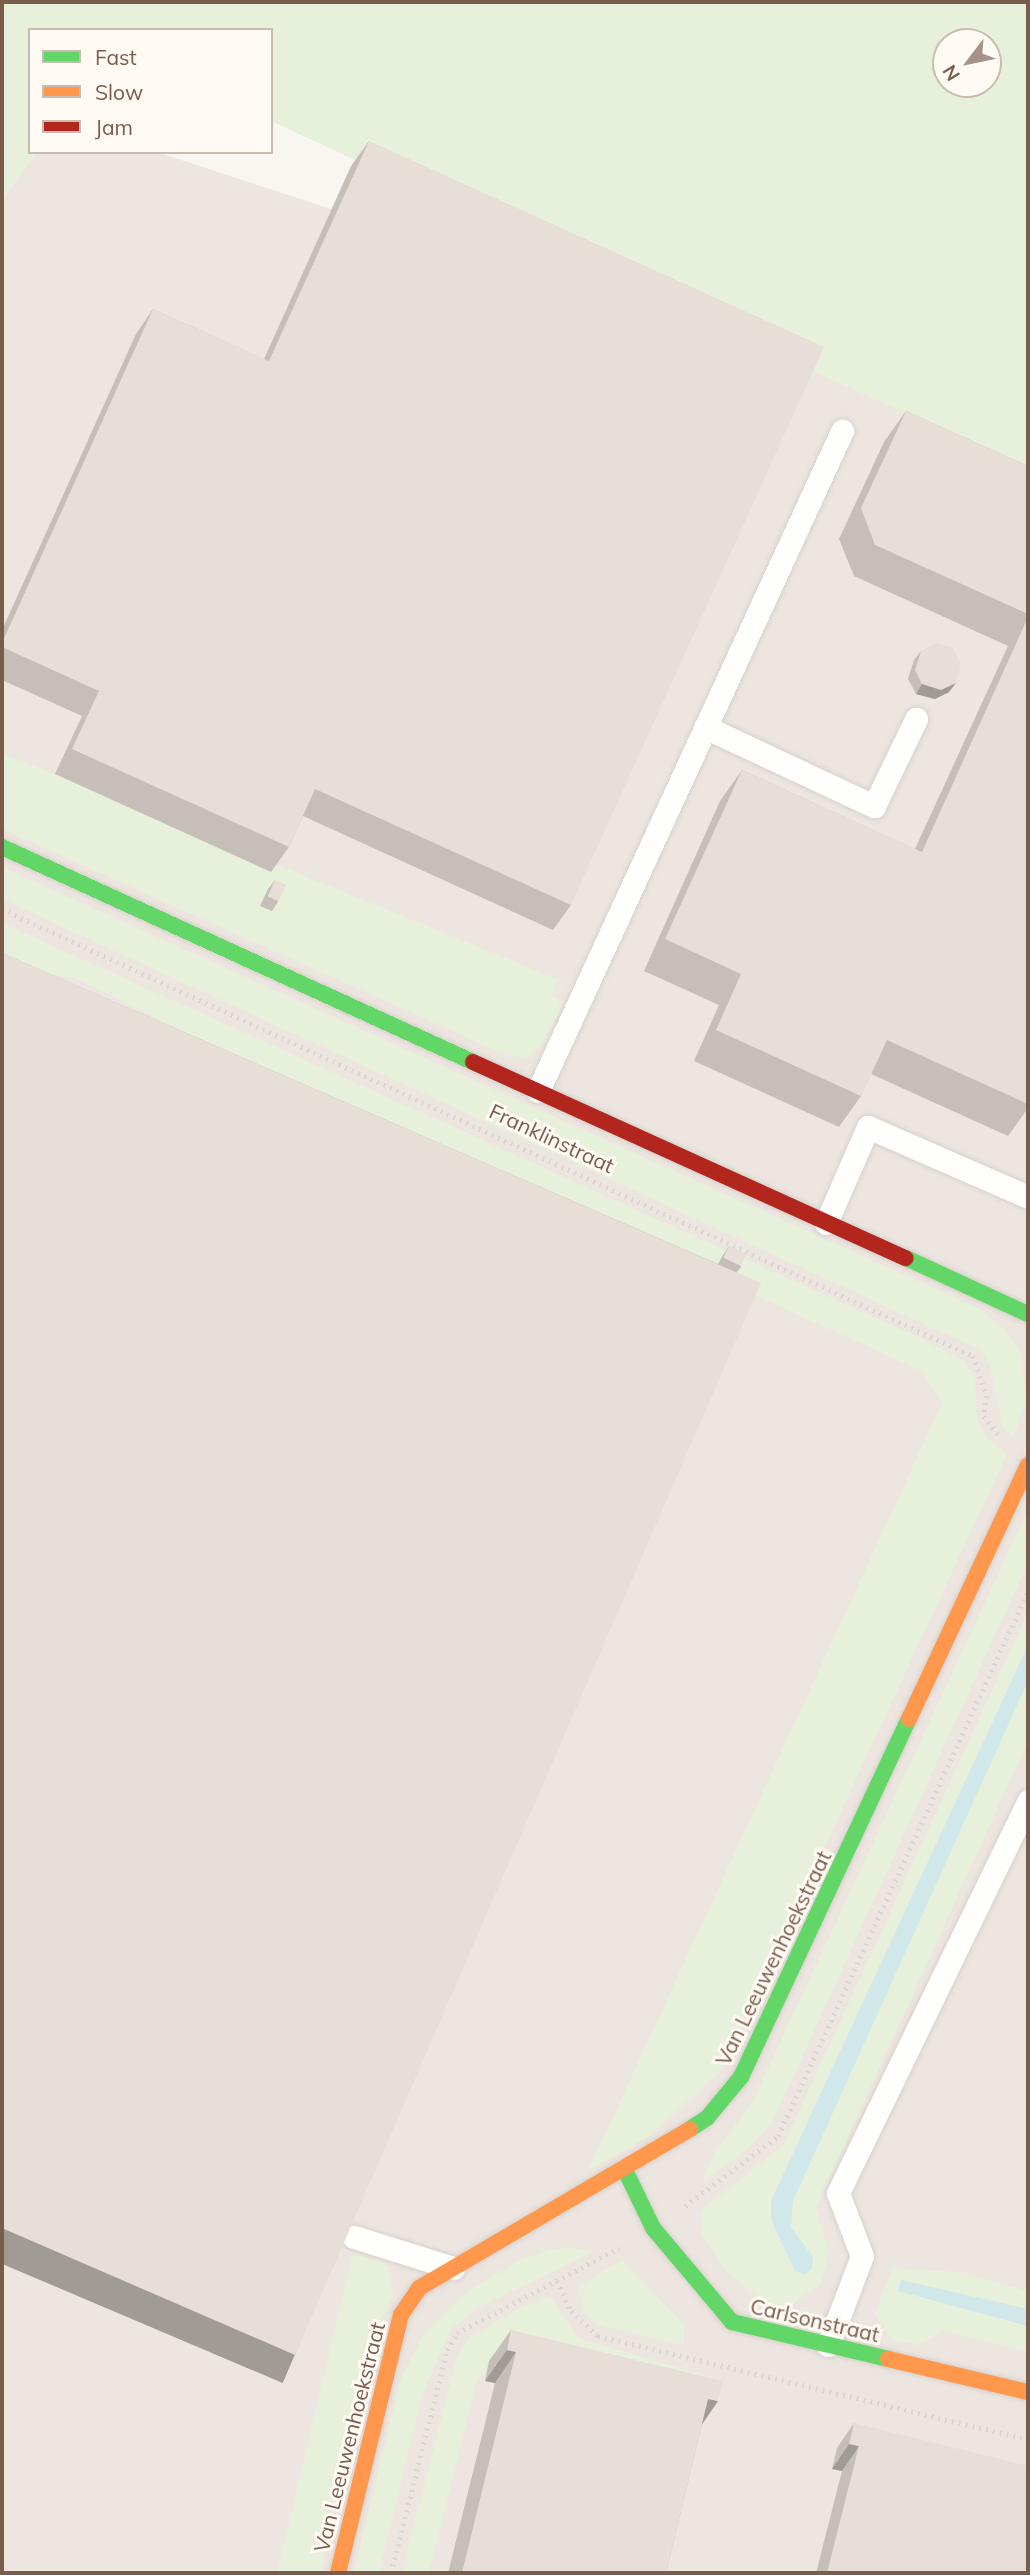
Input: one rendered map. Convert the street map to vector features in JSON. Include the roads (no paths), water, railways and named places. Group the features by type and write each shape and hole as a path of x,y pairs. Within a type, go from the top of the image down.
{"street":[{"name":"Franklinstraat","path":"2,847 1028,1314"},
{"name":"Van Leeuwenhoekstraat","path":"338,2573 401,2315 419,2288 625,2170 707,2118 741,2077 1028,1465"},
{"name":"Carlsonstraat","path":"625,2170 653,2228 732,2322 1028,2392"}],"lane":[{"path":"538,1091 842,431"},
{"path":"705,727 874,806 916,719"},
{"path":"826,1223 868,1127 1028,1197"},
{"path":"828,2345 862,2256 838,2193 1028,1801"},
{"path":"354,2237 453,2268"}],"water":[{"path":"1028,1645 1028,1681 793,2201 791,2227 813,2257 812,2268 805,2275 795,2271 771,2220 771,2201"},
{"path":"901,2280 1028,2309 1028,2326 898,2291"}]}
